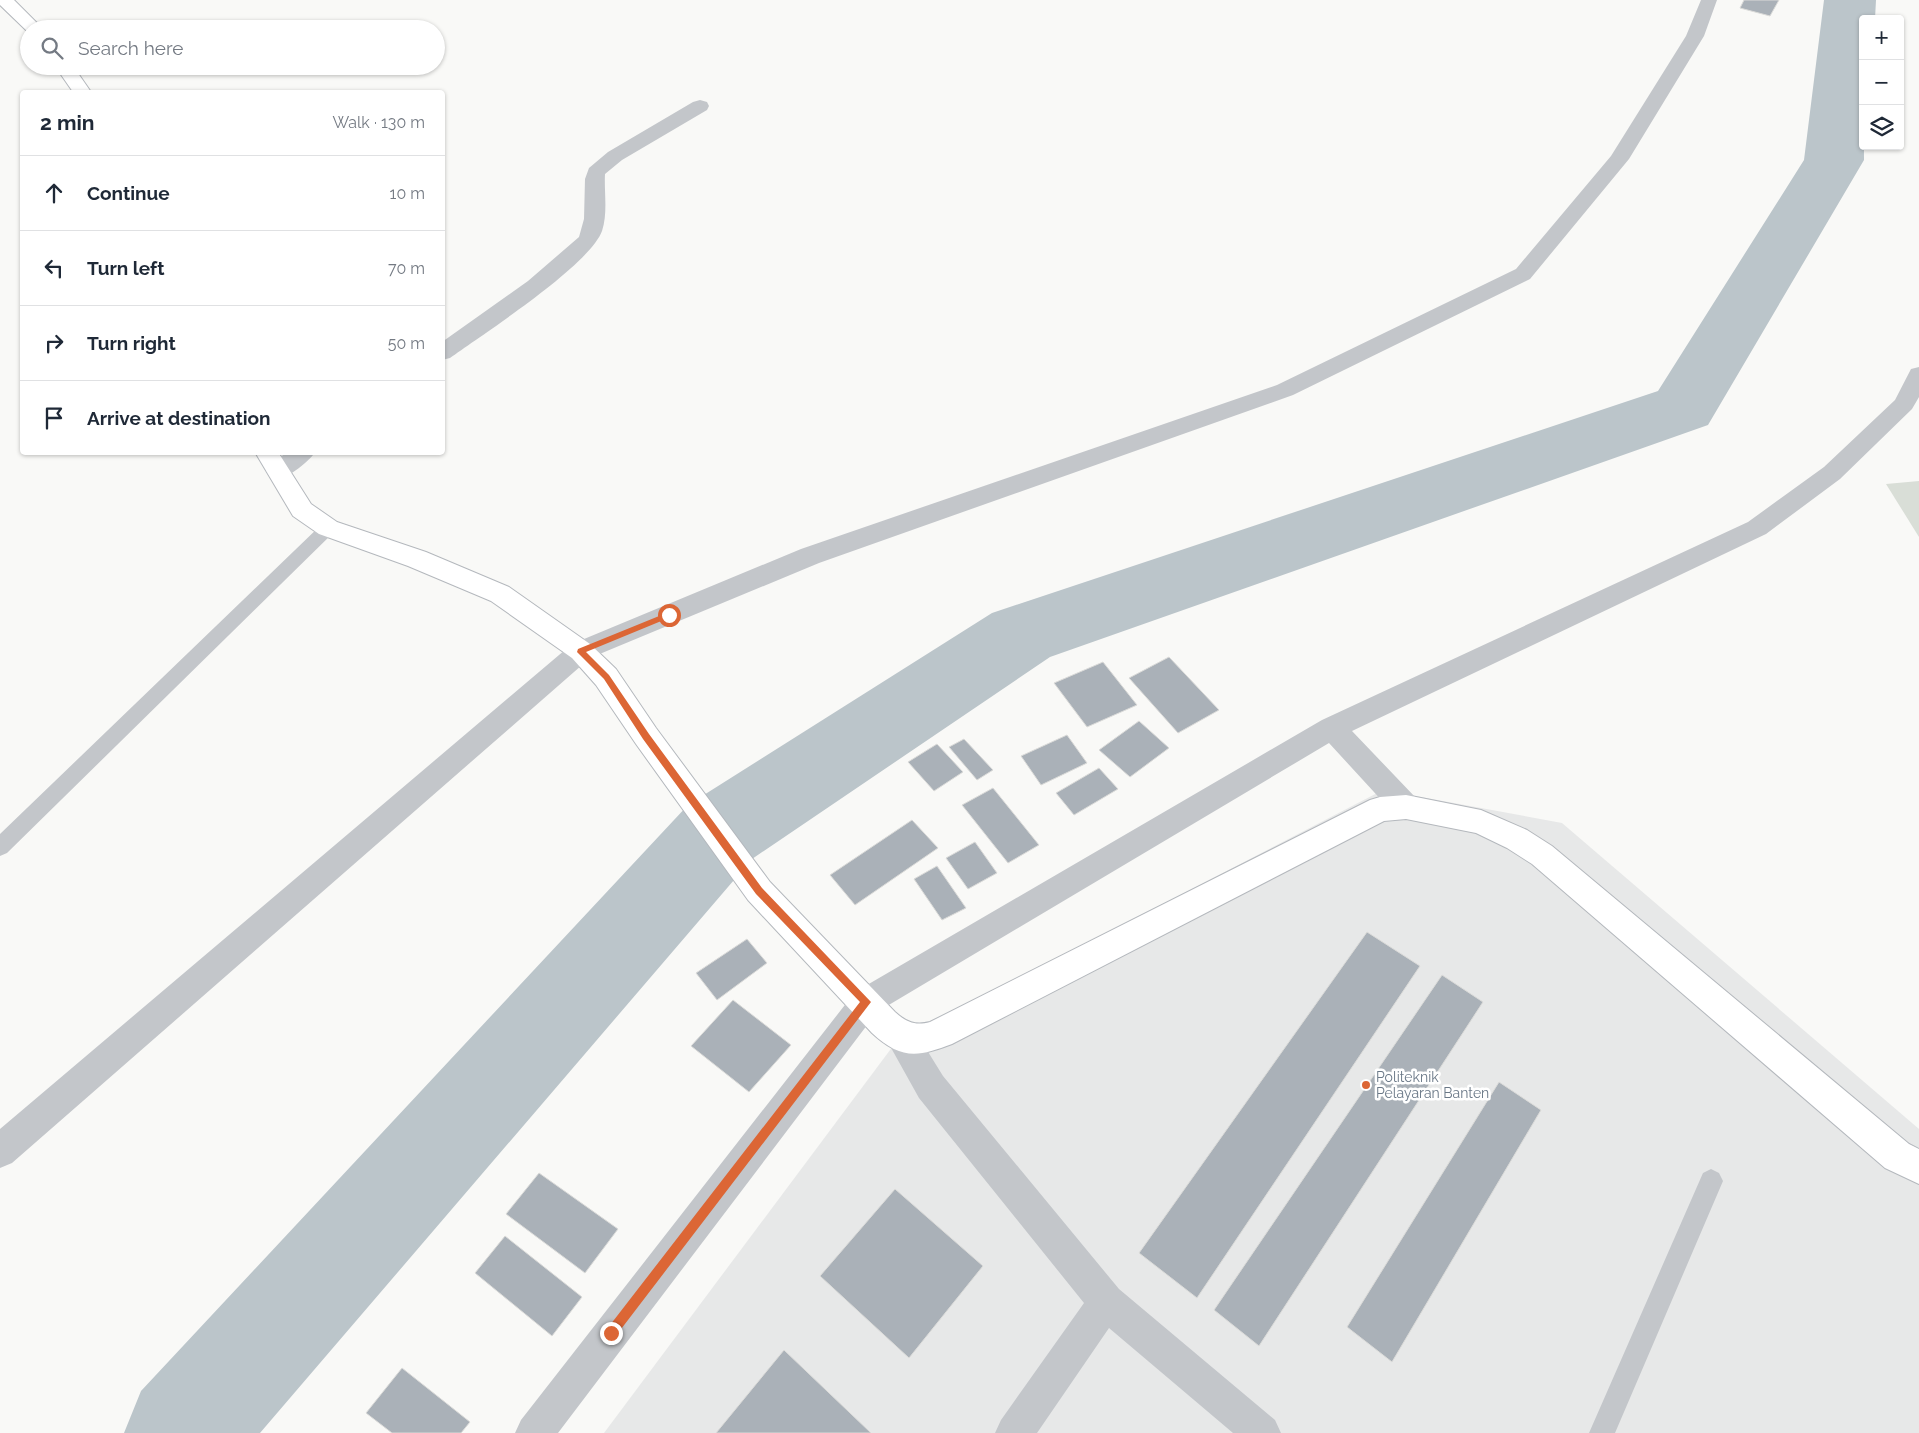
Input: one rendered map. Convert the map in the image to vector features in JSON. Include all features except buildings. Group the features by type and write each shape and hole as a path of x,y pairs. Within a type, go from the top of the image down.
{"main road":[{"path":"4,0 25,20"},
{"path":"70,75 81,90"},
{"path":"272,462 302,510 328,528 417,559 500,594 581,652 606,677 646,736 759,891 866,1002 879,1018 901,1037 922,1039 941,1033 1380,809 1406,806 1480,822 1517,839 1542,854 1897,1156 1919,1166"}],"street":[{"path":"0,1151 581,652 810,556 1285,390 1524,274 1619,159 1695,36 1709,0"},
{"path":"445,351 546,278 581,246 591,233 594,220 593,188 596,172 600,168 615,156 700,106"},
{"path":"534,1433 866,1002 1332,728 1757,528 1832,473 1904,404 1919,374"},
{"path":"272,462 294,455"},
{"path":"1332,728 1406,806"},
{"path":"901,1037 931,1087 1106,1302 1262,1433"},
{"path":"1014,1433 1106,1302"}],"lane":[{"path":"0,847 328,528"},
{"path":"1602,1433 1711,1181"}],"shaded area":[{"path":"1919,481 1919,537 1886,484"},
{"name":"Politeknik Pelayaran Banten","path":"1383,790 1562,823 1919,1129 1919,1433 604,1433 896,1042"}],"waterway":[{"path":"183,1433 720,832 1021,635 1683,408 1834,160 1850,0"}],"place":[{"name":"Politeknik Pelayaran Banten","path":"1366,1085"}],"route":[{"path":"611,1333 866,1002 759,891 646,736 606,677 581,652 669,615"}]}
